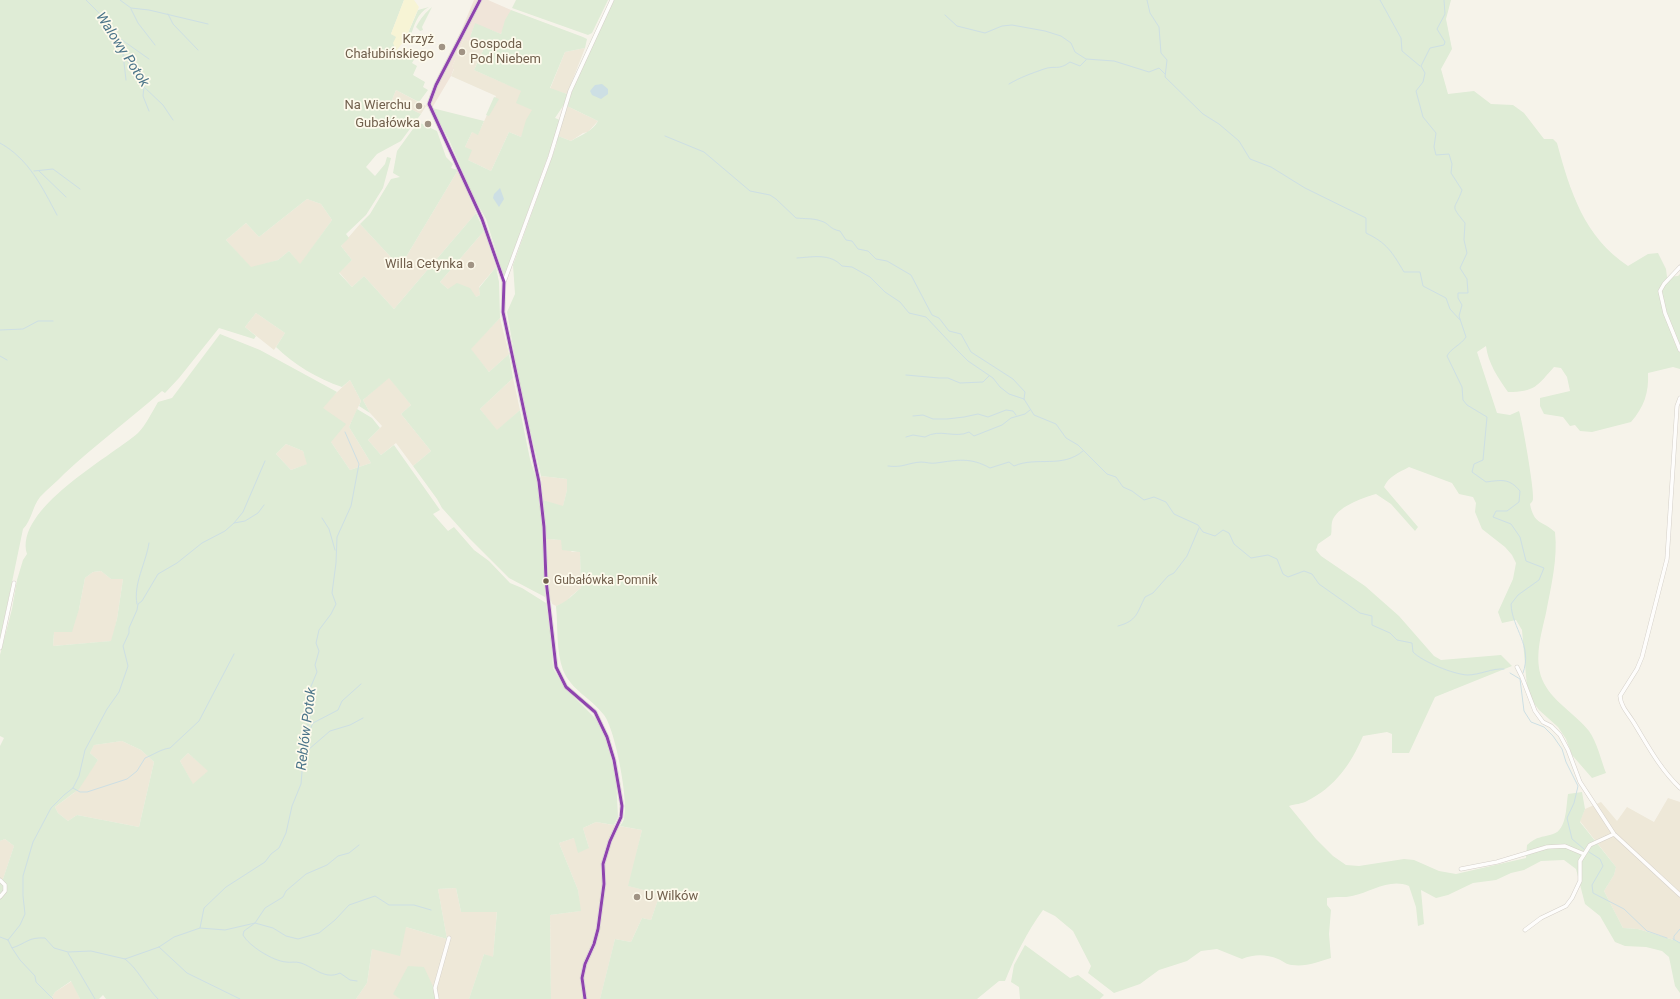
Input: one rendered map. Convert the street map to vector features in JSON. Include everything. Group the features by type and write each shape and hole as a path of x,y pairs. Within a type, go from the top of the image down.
{"street":[{"path":"480,0 452,50 429,104 482,219 504,282"},
{"path":"585,999 582,978 585,964 594,944 598,929 604,884 603,864 610,841 621,817 622,806 614,760 607,737 595,712 566,687 556,667 546,580 544,527 539,482 503,312 504,282 550,157 570,90 612,0"},
{"path":"1680,267 1664,284 1660,291 1666,313 1680,350"},
{"path":"1680,398 1677,406 1671,475 1667,559 1642,657 1637,669 1620,696 1622,705 1635,724 1639,735 1670,778 1680,788"},
{"path":"0,648 14,583"},
{"path":"1516,667 1522,677 1535,711 1543,722 1552,726 1560,735 1568,750 1580,782 1614,834 1680,895"},
{"path":"1525,930 1541,918 1566,906 1572,898 1580,881 1580,862 1584,854 1590,846 1614,834"},
{"path":"1461,869 1497,862 1547,847 1566,846 1584,854"},
{"path":"0,880 5,885 5,891 0,897"},
{"path":"437,999 435,988 449,938"}],"shaded area":[{"path":"474,0 488,0 511,10 501,34 475,24 470,37 473,38 471,42 464,39 452,67 454,68 451,76 432,108 426,106 438,76 461,31"},
{"path":"473,38 486,44 474,70 522,91 533,110 521,137 509,132 491,171 468,160 465,147 472,132 478,134 496,96 451,76 454,69 452,67 464,39 471,42"},
{"path":"585,48 567,94 550,89 565,52"},
{"path":"602,84 608,89 608,94 601,99 592,95 590,91 595,85"},
{"path":"396,90 426,106 421,114 392,100"},
{"path":"567,106 598,121 588,132 583,133 571,141 558,136"},
{"path":"458,170 476,213 394,309 364,276 352,287 339,272 352,260 341,246 360,224 400,267"},
{"path":"500,188 504,199 499,207 493,198 494,194"},
{"path":"307,199 321,204 332,220 300,265 289,251 278,260 251,268 226,240 246,223 259,237"},
{"path":"484,231 496,267 479,287 480,295 476,297 448,289 440,282"},
{"path":"256,313 285,333 274,350 245,327"},
{"path":"500,318 509,354 489,372 470,349"},
{"path":"389,377 411,405 401,414 431,451 413,466 396,443 381,455 368,440 382,426 370,413 363,400"},
{"path":"513,378 520,410 497,431 480,409"},
{"path":"350,380 361,401 349,427 371,463 350,470 331,442 321,407"},
{"path":"286,444 303,451 308,464 291,470 276,454"},
{"path":"541,476 567,479 567,490 563,507 543,500"},
{"path":"547,539 561,540 572,552 580,551 581,588 566,602 556,606 552,604 548,588"},
{"path":"101,571 111,579 123,579 112,641 53,646 54,632 79,609 85,578 93,572"},
{"path":"122,741 141,750 154,762 139,827 77,815 68,821 58,813 55,807 74,793 98,760 90,753 94,745"},
{"path":"188,753 209,771 193,785 180,761"},
{"path":"1668,798 1680,802 1680,942 1638,929 1623,928 1604,891 1614,875 1616,867 1580,821 1585,809 1601,802 1617,821 1627,807 1654,822"},
{"path":"596,822 642,830 629,886 660,894 651,920 642,918 631,942 615,939 600,999 551,999 550,915 580,911 578,890 559,843 574,838 589,848 583,828"},
{"path":"5,839 14,846 3,879 0,881 0,841"},
{"path":"456,888 461,912 497,911 493,958 484,954 469,999 436,999 393,993 400,999 356,999 367,983 372,949 406,927 447,939 438,889"},
{"path":"72,981 80,999 51,999 55,992"}],"green space":[{"path":"0,0 404,0 391,34 397,36 396,51 415,58 412,63 417,66 413,75 425,82 423,87 428,90 419,102 396,90 392,100 421,114 401,141 377,154 366,167 375,176 385,164 387,157 391,158 383,188 366,215 346,234 349,238 341,246 352,260 339,273 352,287 364,276 394,309 476,213 484,231 440,282 448,289 457,283 470,288 476,297 480,295 479,288 496,267 499,282 500,318 471,349 489,372 509,354 513,378 480,409 497,430 520,410 530,459 537,481 544,538 545,597 509,578 470,539 442,508 413,466 431,451 401,414 411,405 389,378 363,400 370,413 359,406 361,401 350,380 342,387 324,380 290,359 276,347 285,333 256,313 245,327 256,336 254,339 219,328 165,393 162,391 100,442 40,497 23,529 0,640","holes":["307,199 321,204 332,220 300,264 289,251 278,260 251,267 226,240 246,223 259,237"]},
{"path":"516,0 608,0 592,33 588,35 512,8"},
{"path":"613,0 1451,0 1446,19 1452,49 1441,69 1448,94 1474,91 1491,104 1513,105 1524,113 1544,139 1553,139 1557,143 1567,178 1581,212 1600,241 1628,266 1648,254 1658,253 1666,269 1667,277 1678,276 1680,274 1680,369 1673,367 1648,373 1648,387 1645,399 1631,422 1592,432 1580,431 1575,425 1570,426 1563,417 1544,414 1540,406 1540,398 1570,391 1567,377 1561,368 1554,367 1535,387 1524,391 1508,392 1491,364 1486,346 1477,352 1497,413 1510,415 1519,411 1532,484 1533,499 1530,504 1532,511 1536,519 1555,532 1556,552 1554,572 1540,638 1538,655 1542,679 1551,694 1583,724 1592,735 1606,773 1592,778 1572,755 1566,739 1558,727 1539,710 1533,702 1527,687 1522,630 1516,620 1502,623 1498,612 1513,579 1516,563 1512,555 1505,547 1482,529 1475,512 1476,503 1473,497 1459,494 1452,483 1409,467 1391,477 1384,487 1418,527 1415,531 1391,504 1376,494 1350,504 1339,512 1334,517 1332,522 1331,535 1318,544 1316,550 1321,556 1365,586 1399,616 1434,656 1441,660 1501,655 1512,666 1435,697 1409,753 1392,753 1392,734 1387,732 1363,736 1353,756 1334,782 1307,801 1289,806 1316,839 1333,856 1346,865 1359,866 1404,859 1414,860 1439,871 1456,874 1526,858 1527,845 1537,839 1558,832 1561,828 1565,817 1568,794 1582,792 1585,809 1580,822 1616,867 1614,875 1604,891 1623,928 1638,929 1680,942 1680,993 1675,986 1669,957 1662,951 1646,947 1625,946 1615,942 1600,916 1585,904 1576,869 1564,860 1541,861 1524,870 1511,873 1496,880 1473,883 1448,895 1436,898 1421,890 1424,924 1418,926 1416,907 1409,886 1394,884 1380,886 1352,896 1327,898 1327,905 1331,910 1329,934 1331,958 1312,964 1297,965 1288,964 1264,955 1256,955 1242,959 1217,949 1201,951 1187,961 1159,970 1140,984 1114,993 1088,973 1091,966 1073,931 1055,916 1043,910 1022,944 1005,981 999,981 977,999 600,999 615,939 631,942 642,918 651,920 660,894 628,886 642,830 620,826 624,819 625,797 620,765 608,723 599,709 571,683 563,670 561,663 558,647 556,606 581,588 580,552 562,550 561,540 547,539 543,500 563,506 567,490 567,479 541,476 520,387 507,312 515,294 513,265 556,146 558,136 571,141 590,130 598,121 567,106 572,91"},
{"path":"429,7 419,16 410,38 406,38 418,10"},
{"path":"432,7 422,27 423,30 420,31 416,27 423,16"},
{"path":"511,10 587,39 585,48 565,52 550,88 567,94 565,103 555,118 560,120 556,134 504,277 486,219 473,196 450,142 432,108 484,121 478,135 472,132 465,147 472,150 468,160 491,171 509,132 521,137 526,120 532,110 516,103 521,91 474,70 486,44 470,37 475,23 501,34 505,20"},
{"path":"494,97 499,99 489,116 486,115"},
{"path":"418,122 437,131 446,157 453,164 451,168 458,170 400,267 360,224 370,214 391,179 400,177 393,173 397,151"},
{"path":"220,334 260,350 337,392 323,408 346,424 331,442 350,470 371,463 349,427 357,409 372,418 380,428 368,440 381,455 394,445 440,510 433,514 448,531 454,527 474,550 489,561 510,583 522,588 546,603 553,668 560,680 573,696 596,719 605,735 616,778 618,817 614,825 596,822 583,828 589,848 578,853 574,838 559,843 578,890 581,911 550,915 551,999 469,999 484,954 493,957 497,912 461,912 456,888 438,889 447,939 406,927 400,956 372,949 367,983 356,999 106,999 103,995 99,999 80,999 71,981 55,992 51,999 0,999 0,881 3,879 14,846 5,839 0,841 0,746 4,738 0,736 0,655 12,609 17,580 23,560 27,554 27,537 35,520 49,503 87,470 138,433 158,402 172,398","holes":["286,444 303,451 307,464 291,470 276,454","101,571 111,579 123,579 117,619 111,641 53,646 54,632 72,632 79,609 85,578 93,572","122,741 141,750 154,762 139,827 77,815 68,821 58,813 55,807 79,789 98,760 90,753 94,745","188,753 208,771 193,784 180,761"]},
{"path":"1025,945 1070,978 1078,975 1104,995 1100,999 1020,999 1019,987 1011,982 1014,965"},
{"path":"408,966 424,967 436,993 436,999 400,999 393,994"}],"sand":[{"path":"404,0 414,0 419,7 405,40 396,51 393,43 396,37 391,34"}],"waterway":[{"name":"Walowy Potok","path":"86,0 106,20 123,54 144,87 163,105 173,120"},
{"path":"120,0 131,8 149,10 208,24"},
{"path":"1147,0 1150,13 1159,27 1161,53 1167,60 1165,77 1203,114 1219,124 1239,141 1250,159 1271,167 1305,188 1366,218 1366,233 1384,244 1404,272 1420,272 1423,286 1446,298 1450,309 1460,320"},
{"path":"1380,0 1401,38 1402,51 1420,66"},
{"path":"1444,0 1445,14 1437,29 1445,42 1444,45 1430,48 1421,66 1425,73 1423,82 1416,91 1423,117 1436,133 1434,147 1436,155 1449,154 1452,164 1451,173 1462,190 1455,209 1465,223 1464,240 1467,253 1460,268 1467,279 1468,293 1458,293 1458,298 1462,305 1459,316 1466,337 1447,356 1462,387 1463,400 1467,405 1487,417 1483,460 1474,464 1472,472 1486,482 1509,482 1520,491 1519,502 1507,511 1496,511 1493,517 1511,524 1520,537 1526,561 1544,568 1539,580 1518,595 1511,604 1512,613 1524,645 1525,663 1523,673"},
{"path":"131,9 138,23 155,45"},
{"path":"168,14 173,24 198,50"},
{"path":"945,15 957,26 985,33 1002,26 1012,25 1045,31 1061,36 1071,43 1075,52 1086,59 1114,61 1149,72 1159,68 1165,74"},
{"path":"115,35 149,59"},
{"path":"123,54 126,80"},
{"path":"1009,84 1034,72 1059,67 1070,62 1080,66 1086,60"},
{"path":"144,87 143,96 149,111"},
{"path":"665,136 704,152 750,191 770,195 796,218 815,219 824,222 840,231 846,240 852,241 858,249 868,251 876,259 887,261 911,275 932,315 939,318 949,331 961,334 971,352 1013,379 1025,392 1024,399"},
{"path":"0,143 27,165 34,174 57,215"},
{"path":"34,171 53,169 80,189"},
{"path":"39,171 66,197"},
{"path":"797,258 827,257 842,266 852,267 870,277 885,292 900,302 909,313 926,317 968,361 993,378 1000,387 1009,394 1024,399 1034,415 1056,424 1066,438 1078,445 1107,474 1116,477 1123,487 1132,491 1144,500 1154,497 1166,502 1174,514 1198,525 1203,532 1215,536 1223,530 1229,533 1234,544 1251,558 1268,555 1277,559 1283,574 1288,577 1304,571 1312,574 1319,584 1360,613 1372,616 1372,625 1390,633 1397,640 1412,643 1413,652 1424,660 1438,667 1467,675 1504,669"},
{"path":"0,330 23,329 38,321 53,321"},
{"path":"0,356 7,360"},
{"path":"906,375 948,378 960,383 983,382 989,376"},
{"path":"913,416 923,415 933,419 947,419 978,414 988,417 1006,410 1013,411 1016,415"},
{"path":"906,437 913,435 925,437 936,433 964,434 969,432 974,436 1002,425 1011,418 1025,414 1030,410"},
{"name":"Reblów Potok","path":"200,928 204,908 226,887 265,862 271,854 279,848 286,833 292,806 301,784 303,760 307,750 305,737 310,716 309,691 317,672 315,665 319,651 316,643 319,630 331,614 336,604 332,593 336,563 337,537 351,506 359,464 345,432"},
{"path":"888,466 898,466 921,462 934,463 964,460 976,462 990,468 1009,462 1014,466 1023,463 1067,460 1083,451"},
{"path":"234,523 243,512 265,461"},
{"path":"8,940 20,925 25,914 23,876 33,842 51,808 73,788 79,776 85,750 107,709 119,692 128,666 123,646 129,633 129,628 138,604 142,601 158,574 177,563 202,543 225,531 234,523 245,521 258,513 264,505"},
{"path":"322,518 329,529 335,550"},
{"path":"1118,626 1133,619 1145,597 1153,593 1168,576 1174,573 1187,556 1199,528"},
{"path":"137,604 136,596 138,581 149,543"},
{"path":"73,788 80,792 87,792 127,779 137,771 145,758 170,748 199,721 234,654"},
{"path":"1510,673 1520,679 1524,711 1531,722 1544,727 1553,736 1562,749 1566,762 1578,786 1574,803 1567,818 1572,839 1584,849"},
{"path":"307,749 308,734 313,723 338,710 342,701 361,684"},
{"path":"308,750 330,731 350,725 363,718"},
{"path":"357,981 350,980 340,973 335,975 325,974 301,963 286,962 275,959 250,944 243,935 244,931 255,923 265,908 283,897 286,891 306,874 327,865 338,856 349,853 359,845"},
{"path":"1589,852 1600,859 1603,866 1592,885 1593,893 1624,909 1647,931 1667,938"},
{"path":"0,937 8,940 12,948 31,939 45,938 54,948 68,952 91,951 125,959 159,947 174,937 200,928 225,930 255,923 273,928 286,936 298,939 319,933 335,920 349,905 375,896 389,905 414,905 431,910"},
{"path":"1674,940 1674,936 1680,929"},
{"path":"1673,939 1680,943"},
{"path":"159,947 187,973 240,999"},
{"path":"12,948 20,960 35,976 36,982 53,999"},
{"path":"68,953 95,999"},
{"path":"125,959 130,963 158,999"}],"transit line":[{"path":"480,0 436,85 429,104 482,219 504,282 503,312 539,482 544,527 546,580 556,667 566,687 595,712 607,737 614,760 622,806 621,817 610,841 603,864 604,884 598,929 594,944 585,964 582,978 585,999"}],"place":[{"name":"Krzyż Chałubińskiego","path":"442,47"},
{"name":"Gospoda Pod Niebem","path":"462,52"},
{"name":"Na Wierchu","path":"419,106"},
{"name":"Gubałówka","path":"428,124"},
{"name":"Willa Cetynka","path":"471,265"},
{"name":"Gubałówka Pomnik","path":"546,581"},
{"name":"U Wilków","path":"637,897"}]}
